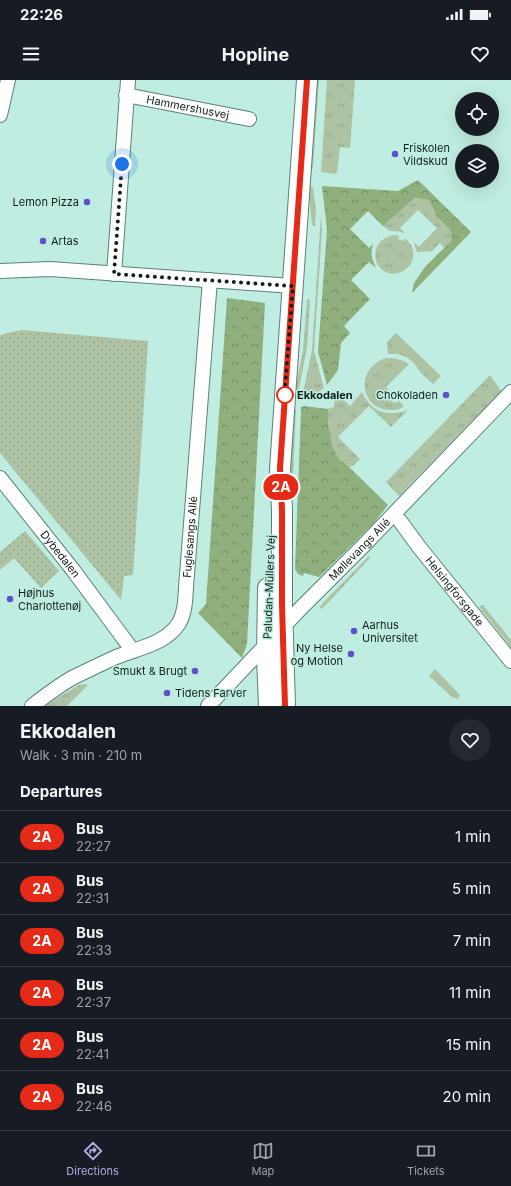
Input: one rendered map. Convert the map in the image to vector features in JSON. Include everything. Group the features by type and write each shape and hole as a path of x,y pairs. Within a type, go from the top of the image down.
{"street":[{"path":"0,115 8,80"},
{"path":"114,274 128,80"},
{"name":"Paludan-Müllers Vej","path":"270,706 282,510 280,468 307,80"},
{"name":"Hammershusvej","path":"126,95 249,119"},
{"path":"0,271 50,269 293,286"},
{"name":"Fuglesangs Allé","path":"32,706 48,693 71,679 167,636 174,630 180,621 183,612 187,575 210,280"},
{"name":"Møllevangs Allé","path":"220,706 275,643 511,392"},
{"name":"Møllevangs Allé","path":"208,706 275,643 400,520 511,406"},
{"name":"Dybedalen","path":"0,478 73,570 133,651"},
{"name":"Helsingforsgade","path":"400,520 511,661"},
{"name":"Paludan-Müllers Vej","path":"275,643 285,706"}],"green space":[{"path":"314,80 319,80 313,167 311,174 310,173"},
{"path":"327,80 355,80 350,148 340,147 337,173 335,174 321,172"},
{"path":"418,180 471,232 412,293 414,283 425,267 452,240 450,230 436,216 429,200 415,198 383,226 368,211 350,229 369,248 373,244 372,256 376,268 369,262 351,280 370,299 344,326 350,333 341,343 338,370 327,385 318,352 327,230 322,186 398,191"},
{"path":"311,187 313,187 316,211 315,226 312,225 309,194"},
{"path":"415,198 429,200 440,221 450,230 452,240 444,248 440,243 432,251 417,252 414,242 419,247 437,228 418,210 400,228 405,233 390,231 383,226"},
{"path":"321,215 322,230 314,351 324,388 315,394 305,395 303,393 312,350"},
{"path":"394,235 399,236 398,239 404,241 405,238 412,247 413,255 411,263 406,269 400,273 392,274 384,271 378,265 375,254 380,242 385,238"},
{"path":"227,298 265,303 247,644 242,658 198,613 206,604"},
{"path":"307,299 310,301 307,347 299,389 297,391 295,389 303,351"},
{"path":"21,330 148,341 133,575 124,576 121,600 0,453 0,335"},
{"path":"396,333 441,376 433,384 408,358 398,354 388,354 387,342"},
{"path":"386,358 398,359 409,364 386,387 391,393 389,397 391,401 395,403 399,401 404,406 397,410 382,409 374,404 368,397 365,389 365,380 369,371 376,363"},
{"path":"490,375 501,391 399,496 386,482"},
{"path":"362,392 367,401 373,407 382,412 398,413 408,410 391,427 369,406 338,437 360,459 353,466 349,467 335,454 329,435 328,409 334,407 336,393 350,406"},
{"path":"304,406 328,409 328,424 332,446 339,459 388,505 373,524 319,577 304,573 303,576 298,574 295,569 301,407"},
{"path":"294,409 296,410 290,583 289,463"},
{"path":"25,531 59,571 41,588 14,558 0,570 0,552"},
{"path":"369,556 370,558 322,609 320,608 322,604"},
{"path":"483,605 511,640 511,647 479,607"},
{"path":"435,669 460,695 458,699 452,697 429,676"},
{"path":"79,685 88,685 67,706 44,706"}],"bus line":[{"name":"2A","path":"285,706 280,468 307,80"}],"place":[{"name":"Friskolen Vildskud","path":"395,154"},
{"name":"Lemon Pizza","path":"87,202"},
{"name":"Artas","path":"43,241"},
{"name":"Ekkodalen","path":"285,395"},
{"name":"Chokoladen","path":"446,395"},
{"name":"Højhus Charlottehøj","path":"10,599"},
{"name":"Aarhus Universitet","path":"354,631"},
{"name":"Ny Helse og Motion","path":"351,654"},
{"name":"Smukt & Brugt","path":"195,671"},
{"name":"Tidens Farver","path":"167,693"}],"route":[{"path":"122,164 114,274 293,286 284,400 285,395"}]}
